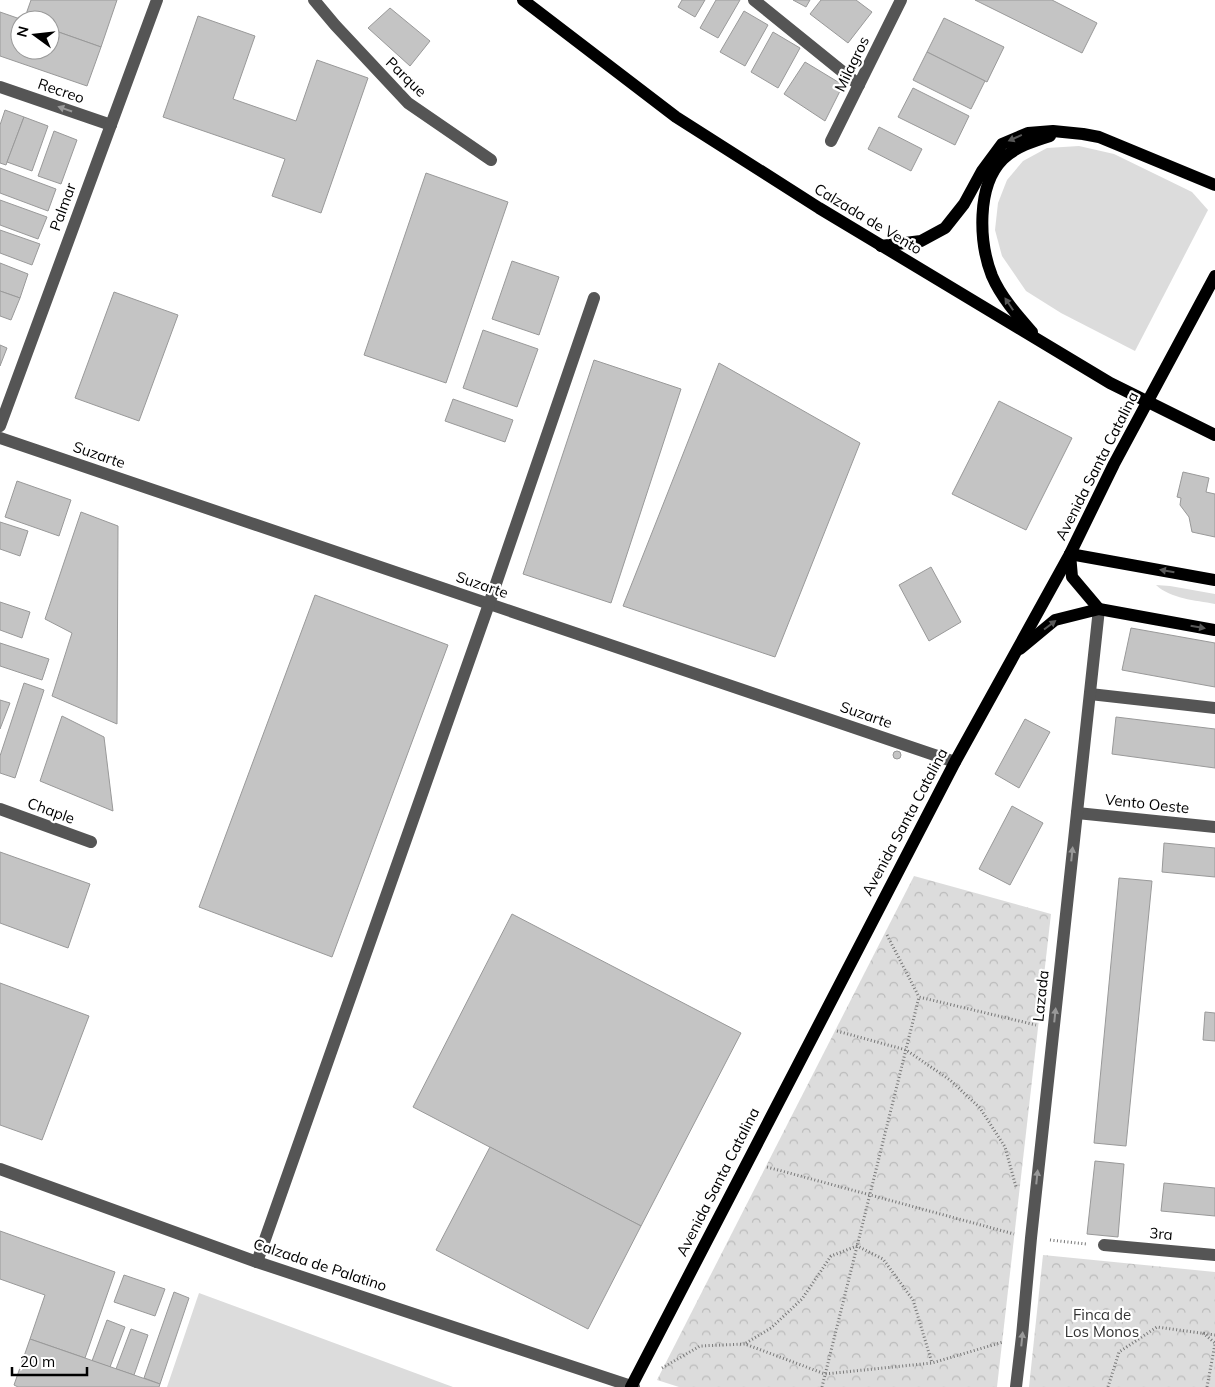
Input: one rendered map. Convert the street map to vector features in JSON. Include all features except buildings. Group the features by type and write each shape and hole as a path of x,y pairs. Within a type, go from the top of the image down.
{"main road":[{"name":"Calzada de Vento","path":"523,0 676,117 881,246 1110,383 1215,435"},
{"path":"881,246 921,241 945,228 964,204 982,171 1002,144 1028,133 1053,131 1099,137 1215,185"},
{"path":"1040,341 1010,306 992,276 981,221 984,197 990,179 994,170 1003,159 1031,142 1062,133"},
{"name":"Avenida Santa Catalina","path":"632,1387 954,762 1070,554 1114,464 1215,276"},
{"path":"1099,609 1072,576 1070,554 1215,580"},
{"path":"1013,656 1055,620 1099,609 1215,630"}],"street":[{"name":"Palmar","path":"0,426 157,0"},
{"name":"Parque","path":"314,0 341,32 408,103 491,160"},
{"path":"754,0 859,86"},
{"name":"Milagros","path":"831,141 901,0"},
{"name":"Recreo","path":"0,87 111,125"},
{"path":"257,1262 489,604 594,298"},
{"name":"Suzarte","path":"0,438 954,762"},
{"name":"Lazada","path":"1016,1387 1099,609"},
{"path":"1090,694 1215,708"},
{"name":"Chaple","path":"0,810 90,842"},
{"name":"Vento Oeste","path":"1077,813 1215,827"},
{"name":"Calzada de Palatino","path":"0,1169 257,1262 632,1387"},
{"name":"3ra","path":"1104,1245 1215,1255"}],"path":[{"path":"822,1387 919,997 885,932"},
{"path":"919,997 1053,1030"},
{"path":"817,1026 906,1050 950,1080 980,1108 1005,1146 1018,1192"},
{"path":"747,1162 1031,1238 1104,1245"},
{"path":"745,1344 771,1328 802,1299 831,1256 857,1246 883,1259 913,1300 932,1363"},
{"path":"1108,1387 1119,1352 1157,1327 1215,1335"},
{"path":"1202,1333 1215,1344 1207,1387"},
{"path":"632,1387 700,1346 745,1344 826,1374 932,1363 1022,1336"}],"green space":[{"path":"1079,146 1114,154 1192,192 1208,210 1135,351 1061,313 1026,291 1002,256 995,230 998,203 1007,180 1023,161 1047,148"},
{"path":"1156,585 1215,594 1215,604 1176,596"},
{"path":"914,876 1051,914 997,1387 679,1387 657,1380"},
{"name":"Finca de Los Monos","path":"1043,1255 1215,1272 1215,1387 1029,1387"},
{"path":"199,1293 453,1387 167,1387"}]}
